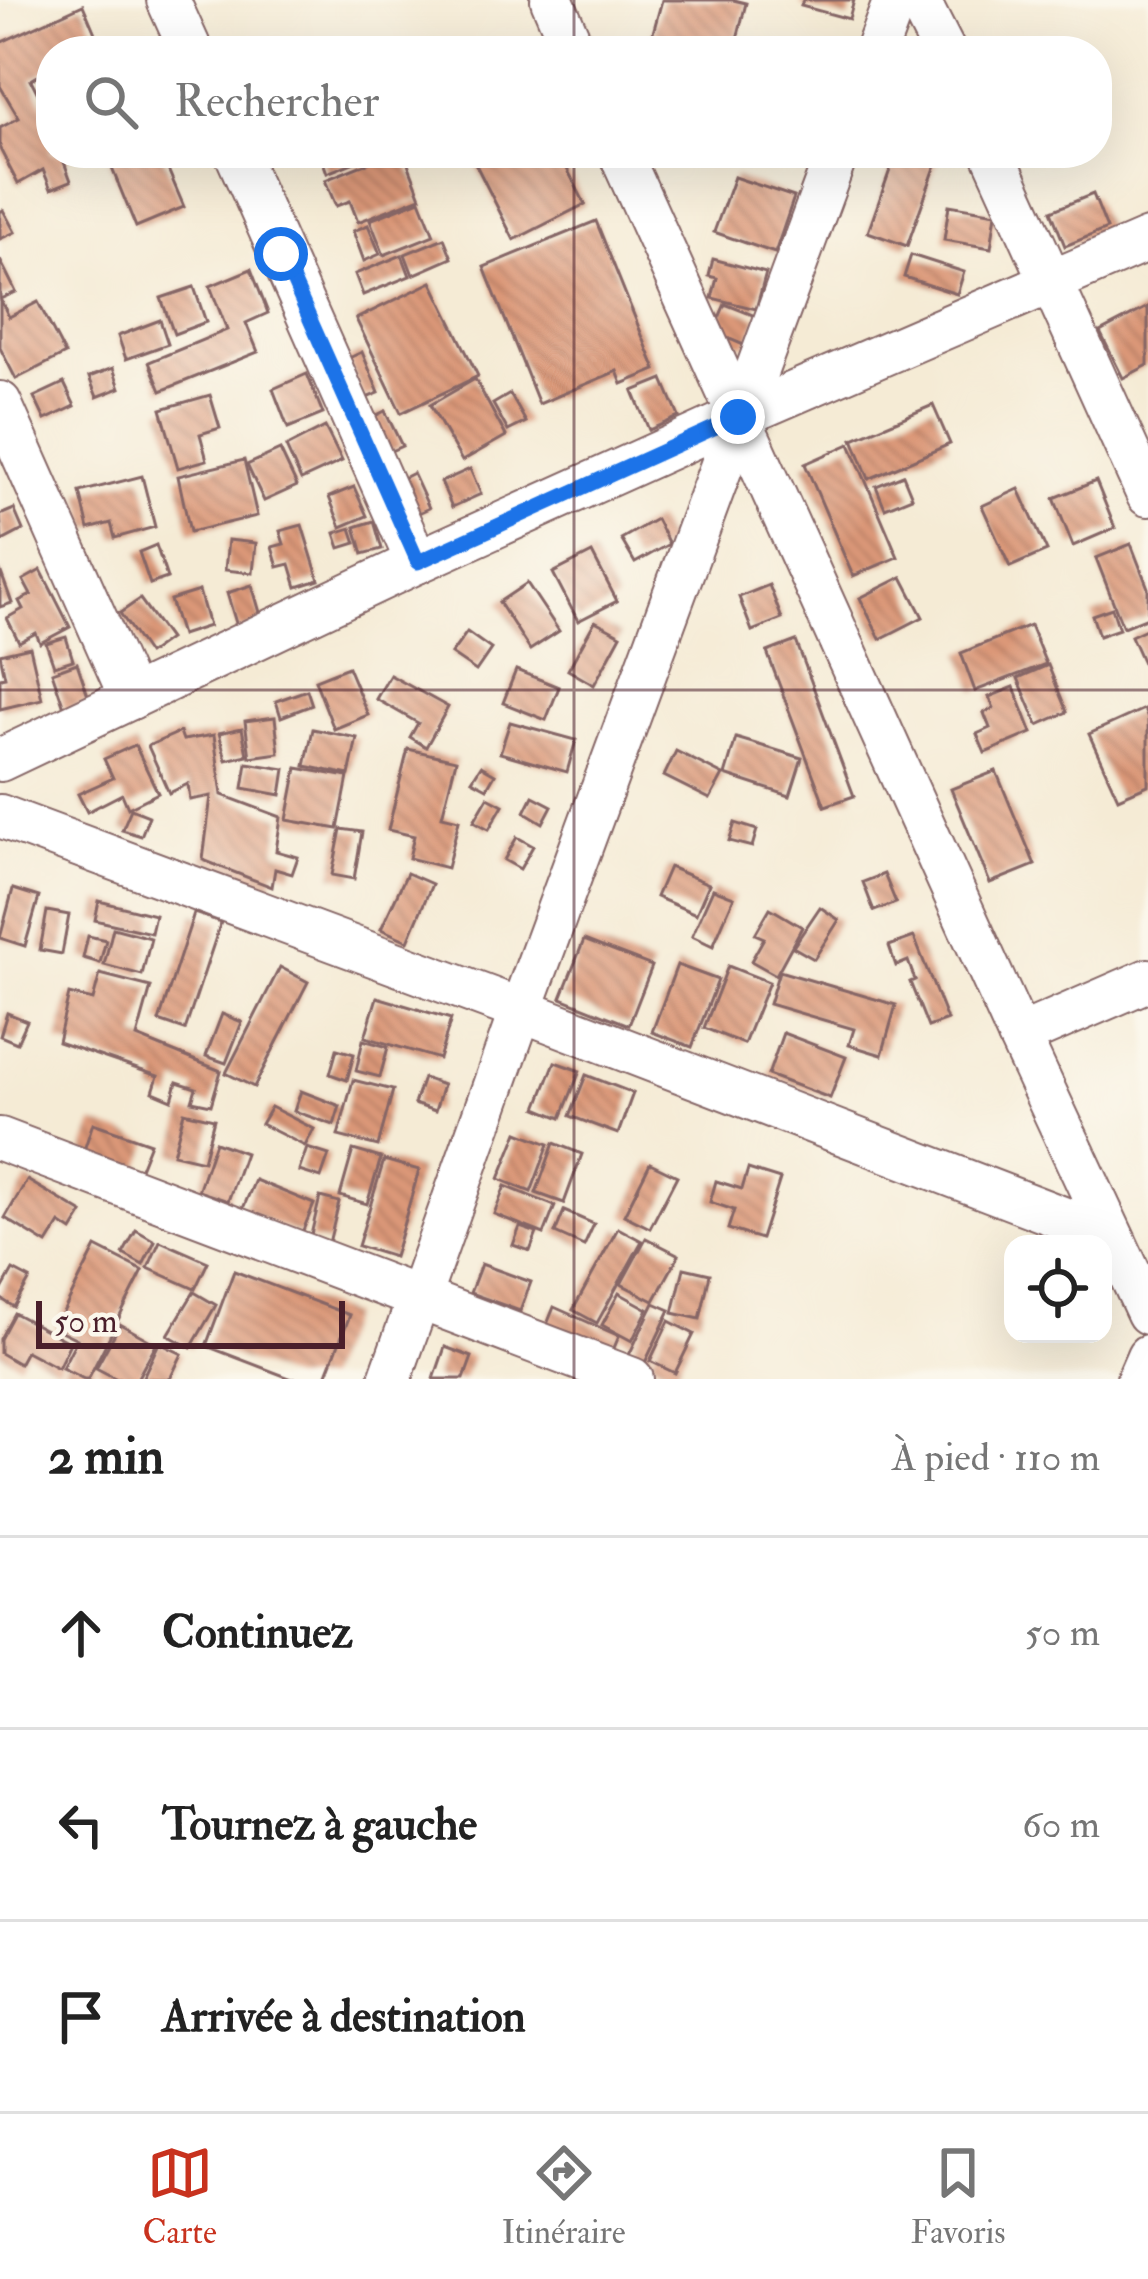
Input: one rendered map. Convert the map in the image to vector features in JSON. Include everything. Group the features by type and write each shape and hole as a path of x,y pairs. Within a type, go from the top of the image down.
{"street":[{"path":"168,0 184,36"},
{"path":"552,0 568,36"},
{"path":"882,36 895,0"},
{"path":"918,0 936,36"},
{"path":"243,168 418,562"},
{"path":"627,168 1111,1235"},
{"path":"390,1379 831,168"},
{"path":"1000,168 1148,495"},
{"path":"0,760 738,417 1148,240"},
{"path":"0,403 131,698"},
{"path":"0,816 1107,1235"},
{"path":"1019,1036 1148,980"},
{"path":"0,1139 632,1379"},
{"path":"1112,1237 1148,1313"},
{"path":"1138,1379 1148,1356"}],"building":[{"path":"662,0 746,3 738,36 652,36"},
{"path":"803,0 854,0 849,19 801,6"},
{"path":"83,5 96,36 36,36 36,77 31,80 36,90 36,168 66,168 71,181 51,189 43,170 18,184 0,149 0,128 19,118 0,86 0,43"},
{"path":"112,168 167,168 184,207 136,227"},
{"path":"355,168 410,168 421,197 358,222 350,201 336,206 325,180"},
{"path":"478,168 567,168 585,204 514,240"},
{"path":"891,168 935,168 907,246 868,232"},
{"path":"734,177 794,197 775,253 714,232"},
{"path":"1093,194 1107,229 1065,246 1051,211"},
{"path":"420,200 434,235 384,255 370,220"},
{"path":"949,205 996,213 991,248 944,240"},
{"path":"0,212 15,232 0,239"},
{"path":"596,221 656,370 622,384 617,371 539,404 484,267"},
{"path":"368,225 380,254 364,261 353,231"},
{"path":"444,238 452,258 413,275 405,254"},
{"path":"402,255 410,276 363,295 355,274"},
{"path":"911,255 964,272 957,294 904,277"},
{"path":"713,259 766,273 756,309 712,298 717,278 709,276"},
{"path":"0,260 16,292 0,299"},
{"path":"251,269 268,313 246,323 258,352 161,391 149,362 227,330 210,286"},
{"path":"432,282 478,376 401,413 356,319"},
{"path":"194,287 206,322 174,334 161,298"},
{"path":"0,299 9,317 38,302 65,354 16,379 0,348"},
{"path":"725,304 758,317 746,346 713,332"},
{"path":"1148,307 1148,365 1123,378 1100,332"},
{"path":"160,320 168,344 126,359 118,336"},
{"path":"362,352 379,393 364,399 347,359"},
{"path":"113,368 120,388 97,397 89,377"},
{"path":"307,374 323,414 288,428 273,389"},
{"path":"475,379 506,436 462,461 430,405"},
{"path":"663,379 679,417 649,430 633,391"},
{"path":"64,383 75,406 45,420 34,397"},
{"path":"510,394 526,422 508,431 493,404"},
{"path":"210,395 220,428 200,434 207,460 178,468 161,409"},
{"path":"933,405 950,444 869,479 853,439"},
{"path":"385,411 402,446 386,453 369,419"},
{"path":"325,427 342,461 301,480 286,447"},
{"path":"850,444 898,557 853,576 805,464"},
{"path":"280,450 297,486 264,501 247,465"},
{"path":"244,460 257,516 190,532 178,476"},
{"path":"470,469 481,494 452,507 441,482"},
{"path":"413,473 429,508 405,519 389,485"},
{"path":"903,475 912,497 885,508 876,486"},
{"path":"142,476 155,527 115,538 111,523 89,529 80,492"},
{"path":"1096,481 1115,528 1073,546 1054,498"},
{"path":"354,487 367,516 341,527 329,497"},
{"path":"1019,489 1047,551 1010,567 982,506"},
{"path":"14,509 23,530 2,541 0,515"},
{"path":"656,519 669,544 635,563 621,539"},
{"path":"374,521 382,549 363,554 355,527"},
{"path":"302,525 319,580 297,587 290,564 278,567 272,547 284,544 280,531"},
{"path":"351,528 356,543 340,548 335,533"},
{"path":"228,540 256,543 253,573 225,570"},
{"path":"1131,544 1148,588 1148,617 1123,627 1096,558"},
{"path":"156,545 167,578 150,584 139,552"},
{"path":"592,553 617,601 578,621 553,573"},
{"path":"0,570 12,603 0,607"},
{"path":"41,570 70,627 40,643 36,633 19,642 7,618 23,609 19,601 31,595 23,580"},
{"path":"902,577 923,617 880,639 860,598"},
{"path":"527,583 559,631 530,650 499,602"},
{"path":"252,585 263,623 238,630 227,593"},
{"path":"769,585 782,619 752,631 739,597"},
{"path":"199,591 209,626 181,635 170,600"},
{"path":"140,599 169,639 148,654 120,613"},
{"path":"1112,608 1119,629 1099,636 1092,615"},
{"path":"595,621 621,635 594,685 568,670"},
{"path":"1030,625 1046,664 975,691 961,653"},
{"path":"1148,628 1148,674 1131,636"},
{"path":"467,632 491,649 476,671 451,654"},
{"path":"66,637 73,660 54,666 46,643"},
{"path":"796,641 854,796 825,806 767,652"},
{"path":"30,647 42,699 0,709 0,678 5,677 0,654"},
{"path":"77,663 90,701 65,710 52,672"},
{"path":"1048,665 1067,712 1038,725 1018,678"},
{"path":"348,667 368,715 334,729 315,680"},
{"path":"516,670 559,687 546,720 503,703"},
{"path":"390,675 448,707 426,747 410,737 418,723 376,699"},
{"path":"1014,687 1032,733 985,753 977,734 990,728 984,713 994,708 989,697"},
{"path":"307,690 312,705 281,717 276,701"},
{"path":"1144,709 1148,785 1118,798 1089,734"},
{"path":"275,717 279,753 250,757 245,721"},
{"path":"510,722 576,740 567,772 500,753"},
{"path":"242,728 247,755 226,760 219,733"},
{"path":"313,729 357,738 349,775 305,766"},
{"path":"180,732 183,740 214,735 222,795 281,817 276,851 298,857 292,874 275,869 272,887 203,860 211,796 190,800 188,784 169,793 148,746"},
{"path":"736,738 802,758 790,796 725,775"},
{"path":"135,745 158,793 128,808 122,794 87,812 78,794 113,778 104,759"},
{"path":"408,749 456,760 442,816 459,820 447,868 409,858 414,836 388,830"},
{"path":"676,751 723,775 710,799 664,776"},
{"path":"247,763 285,769 281,795 243,788"},
{"path":"481,766 495,774 487,788 472,780"},
{"path":"297,768 348,777 338,829 287,820"},
{"path":"996,771 1035,865 990,883 951,789"},
{"path":"533,796 552,806 543,823 525,812"},
{"path":"488,797 503,805 489,829 474,821"},
{"path":"131,809 149,816 141,836 122,830"},
{"path":"735,823 757,830 752,847 729,841"},
{"path":"341,829 362,832 354,879 332,875"},
{"path":"517,837 533,846 520,869 504,860"},
{"path":"669,867 709,884 696,914 656,897"},
{"path":"407,873 432,884 408,941 381,929"},
{"path":"884,874 896,903 874,911 863,882"},
{"path":"13,889 39,897 25,946 0,938"},
{"path":"713,889 734,897 713,946 692,936"},
{"path":"99,901 155,915 151,933 95,920"},
{"path":"820,907 839,920 814,959 793,947"},
{"path":"770,908 802,927 776,975 751,961 764,938 755,934"},
{"path":"47,911 69,915 62,954 40,950"},
{"path":"194,913 221,922 185,1030 159,1021"},
{"path":"113,928 151,938 142,975 104,965"},
{"path":"88,936 106,940 100,963 83,958"},
{"path":"914,937 947,1020 928,1027 910,982 915,980 908,961 896,966 889,946"},
{"path":"584,940 652,966 629,1025 561,998"},
{"path":"677,965 718,980 692,1047 652,1032"},
{"path":"728,966 769,982 744,1044 704,1028"},
{"path":"280,967 308,982 254,1087 226,1073"},
{"path":"779,971 896,1005 882,1055 849,1045 854,1029 769,1004"},
{"path":"100,974 151,987 137,1037 221,1071 211,1105 192,1101 196,1088 177,1082 172,1100 153,1092 158,1076 58,1042 69,994 93,1000"},
{"path":"377,997 451,1019 439,1059 365,1037"},
{"path":"7,1013 27,1021 17,1043 0,1036"},
{"path":"222,1014 242,1022 226,1063 206,1056"},
{"path":"783,1033 846,1057 830,1098 768,1075"},
{"path":"363,1040 388,1047 380,1077 356,1071"},
{"path":"337,1049 354,1054 347,1080 330,1074"},
{"path":"555,1062 580,1071 561,1118 537,1108"},
{"path":"586,1075 633,1093 618,1134 570,1116"},
{"path":"423,1078 443,1085 435,1111 414,1104"},
{"path":"353,1080 393,1090 378,1146 338,1136"},
{"path":"301,1091 340,1106 334,1125 294,1111"},
{"path":"271,1107 314,1129 305,1146 261,1124"},
{"path":"184,1112 214,1119 203,1161 173,1154"},
{"path":"93,1123 150,1143 138,1173 83,1153"},
{"path":"518,1132 549,1144 531,1192 499,1179"},
{"path":"215,1142 245,1153 228,1201 198,1191"},
{"path":"554,1143 582,1154 564,1203 536,1193"},
{"path":"307,1148 329,1155 321,1178 299,1171"},
{"path":"353,1150 381,1158 367,1204 340,1196"},
{"path":"384,1160 419,1170 394,1257 358,1246"},
{"path":"650,1163 677,1176 650,1228 624,1215"},
{"path":"748,1169 780,1179 761,1239 728,1229 734,1210 710,1202 716,1181 742,1189"},
{"path":"27,1180 83,1213 72,1231 60,1223 47,1244 5,1218"},
{"path":"255,1180 314,1204 301,1235 242,1211"},
{"path":"505,1186 555,1206 544,1234 494,1214"},
{"path":"320,1197 339,1202 329,1243 310,1239"},
{"path":"564,1211 594,1224 584,1246 555,1233"},
{"path":"520,1227 537,1233 530,1251 513,1245"},
{"path":"618,1228 642,1241 597,1323 573,1310"},
{"path":"136,1230 155,1241 143,1265 123,1254"},
{"path":"646,1238 679,1255 654,1301 621,1284"},
{"path":"160,1241 208,1262 195,1289 148,1268"},
{"path":"96,1247 143,1271 84,1379 62,1368 77,1339 55,1328"},
{"path":"481,1264 531,1282 520,1311 470,1293"},
{"path":"684,1268 710,1274 700,1319 673,1313"},
{"path":"13,1270 30,1279 14,1307 0,1298"},
{"path":"234,1271 350,1315 325,1379 292,1379 206,1346"},
{"path":"194,1292 216,1305 191,1348 168,1335"},
{"path":"619,1293 648,1309 632,1341 602,1325"},
{"path":"654,1303 670,1310 643,1367 627,1359"},
{"path":"554,1307 619,1336 611,1355 546,1327"},
{"path":"14,1313 70,1343 58,1368 26,1351 19,1364 0,1353 0,1339"},
{"path":"669,1321 694,1334 675,1373 650,1361"},
{"path":"120,1324 156,1344 137,1379 117,1379 96,1368"},
{"path":"159,1343 182,1354 170,1379 142,1379"},
{"path":"445,1347 472,1357 464,1379 434,1379"}],"route":[{"path":"281,254 418,562 738,417"}]}
